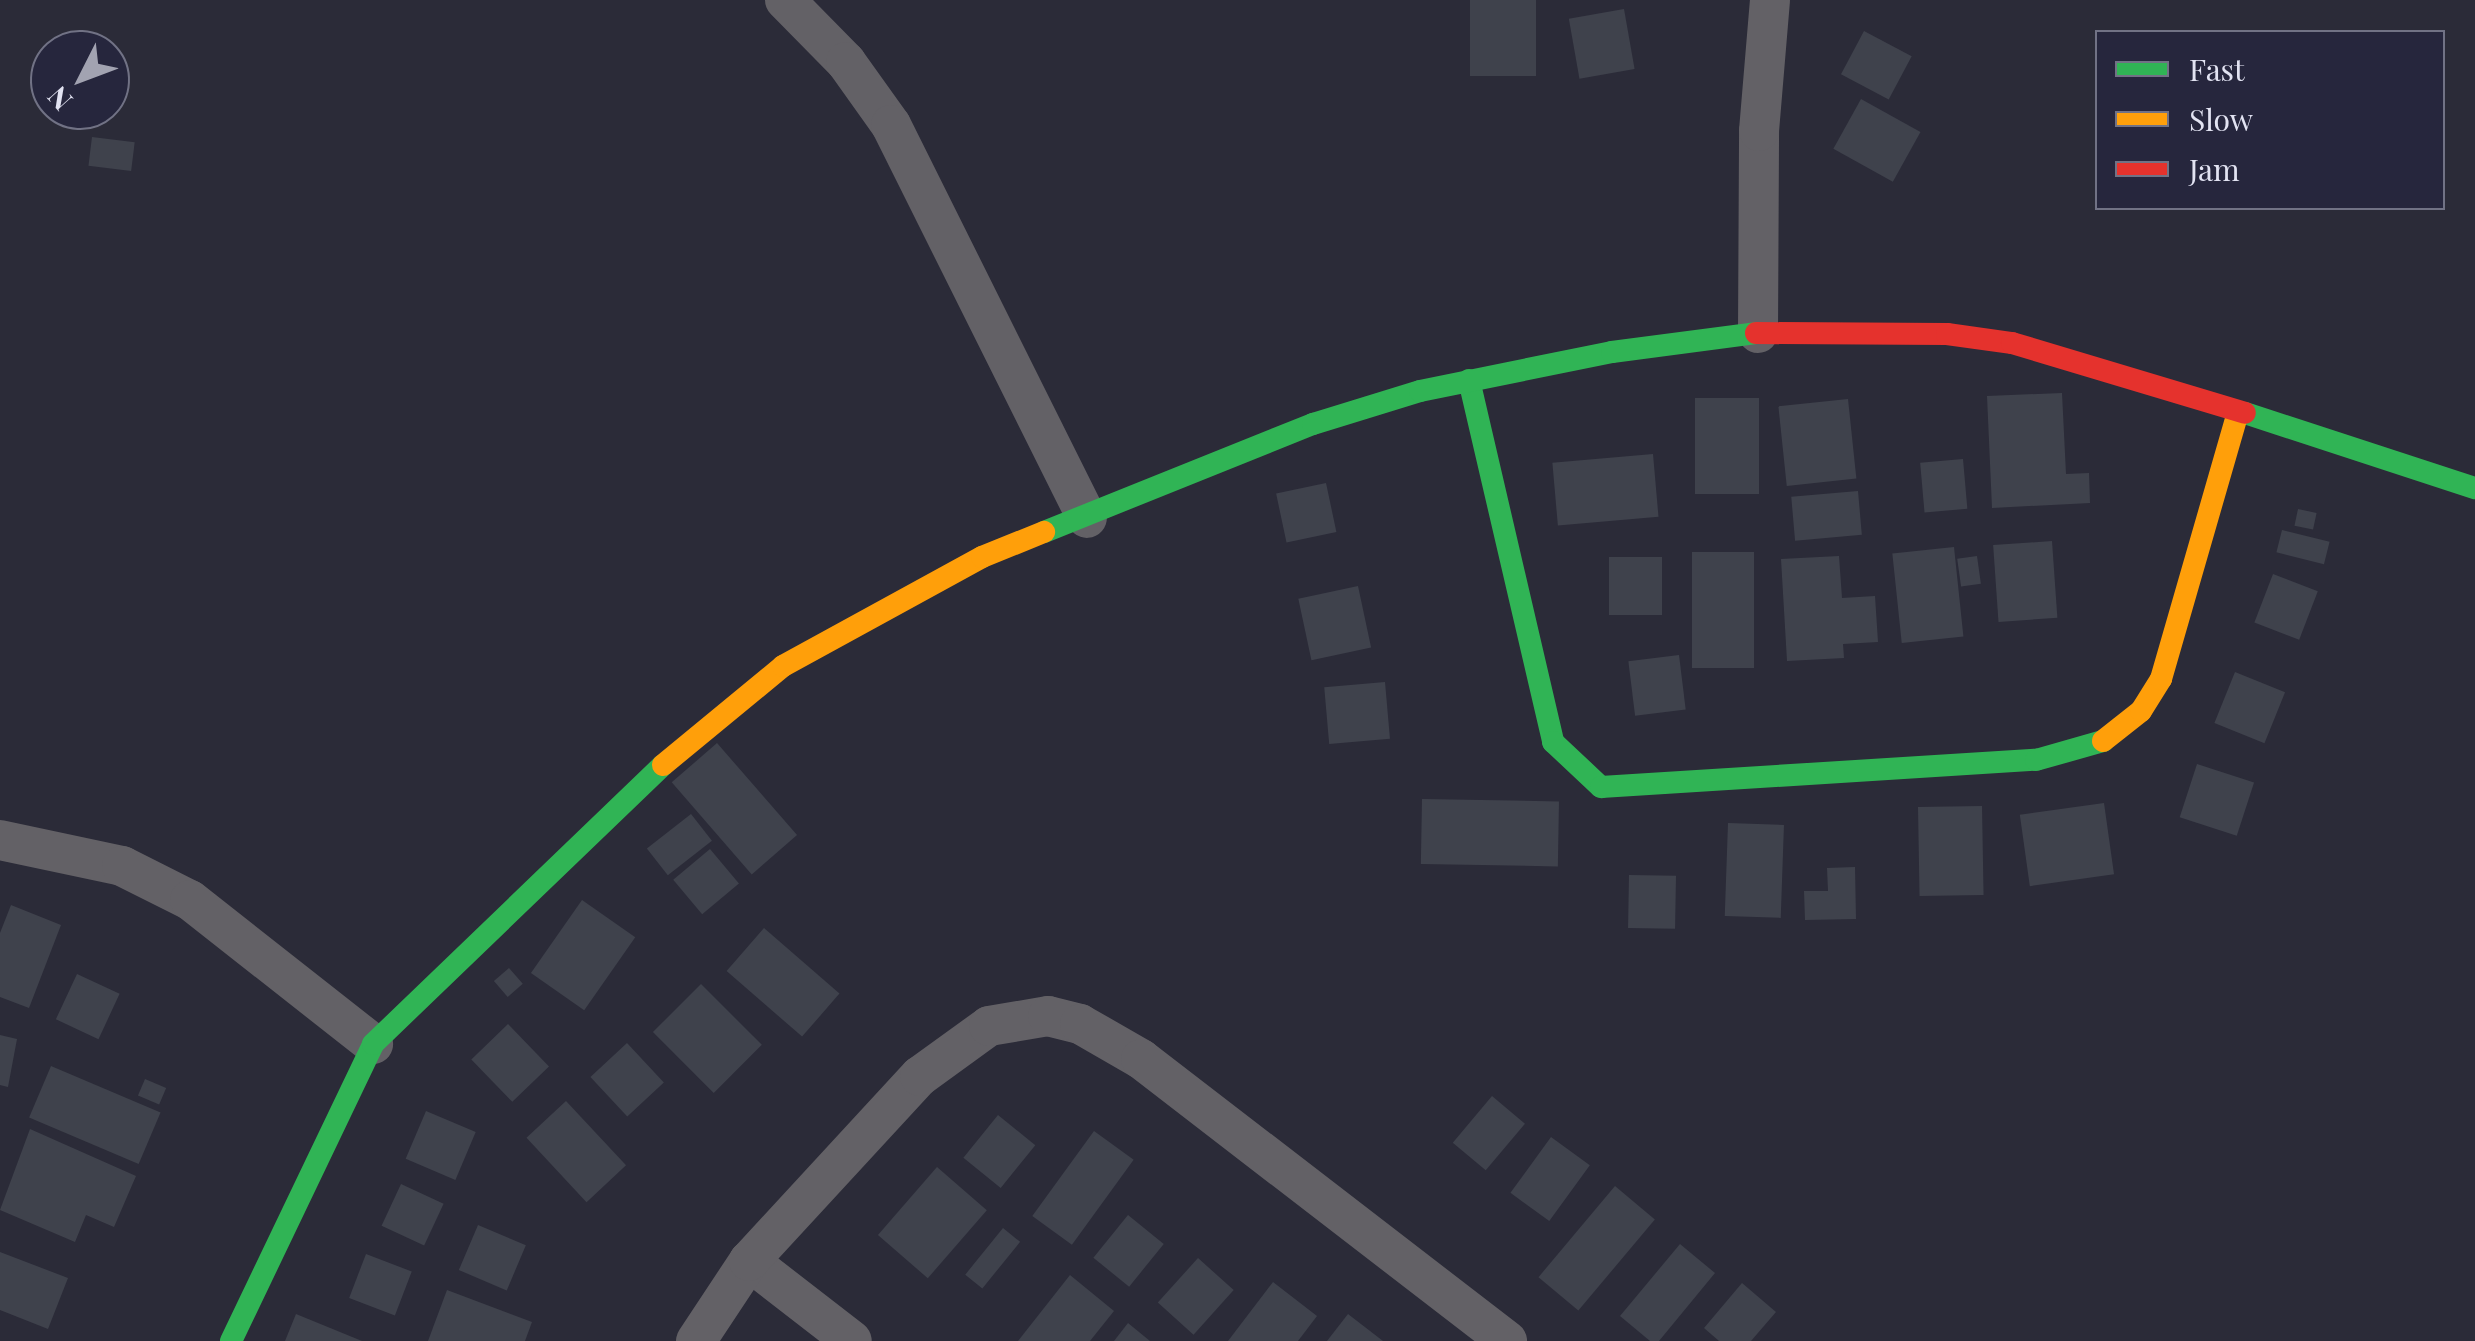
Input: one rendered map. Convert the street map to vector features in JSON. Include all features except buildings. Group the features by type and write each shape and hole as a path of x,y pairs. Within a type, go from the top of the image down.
{"street":[{"path":"785,0 846,62 891,125 1087,518"},
{"path":"1758,334 1759,132 1770,0"},
{"path":"231,1341 373,1044 609,810 784,666 982,557 1313,424 1469,380 1758,334 1947,334 2012,342 2475,488"},
{"path":"1469,380 1547,725 1576,770 1601,788 1623,790 2036,760 2093,749 2141,711 2161,679 2238,412"},
{"path":"0,840 122,866 190,900 373,1044"},
{"path":"696,1341 749,1261 870,1124 952,1048 989,1026 1048,1016 1080,1024 1141,1059 1507,1341"},
{"path":"749,1261 852,1341"}],"traffic: fast":[{"path":"1044,532 1313,424 1420,391 1612,352 1756,333"},
{"path":"1469,380 1553,742 1601,787 2036,760 2103,741"},
{"path":"2245,413 2475,488"},
{"path":"231,1341 373,1044 663,765"}],"traffic: slow":[{"path":"2103,741 2141,711 2161,679 2238,412"},
{"path":"663,765 783,666 982,557 1044,532"}],"traffic: jam":[{"path":"1756,333 1947,334 2012,343 2245,413"}]}
